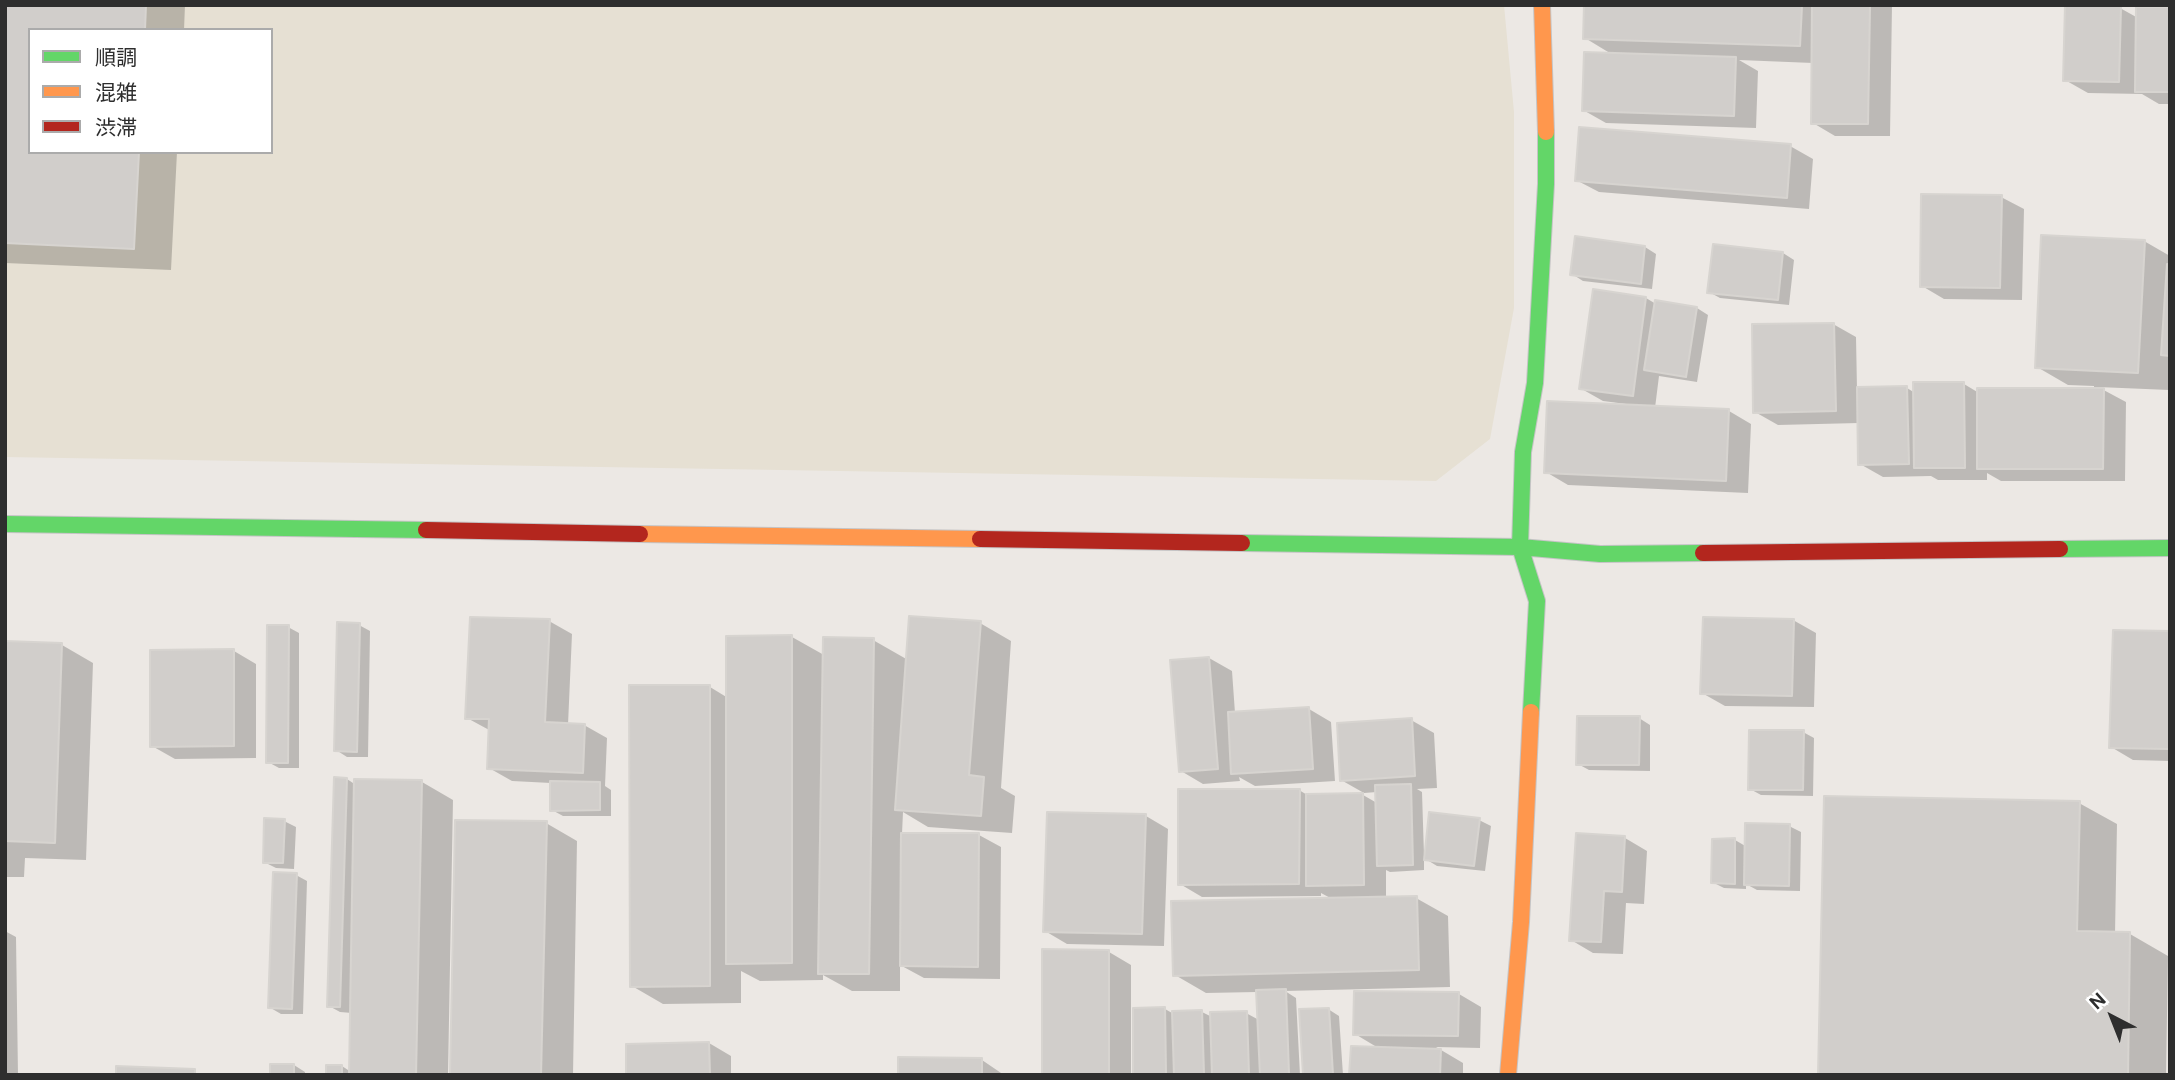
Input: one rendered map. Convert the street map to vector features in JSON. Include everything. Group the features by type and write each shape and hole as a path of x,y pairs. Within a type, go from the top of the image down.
{"street":[{"path":"1508,1075 1521,922 1537,601 1520,547 1523,452 1535,383 1546,184 1542,5"},
{"path":"5,524 1520,547 1600,554 2170,548"}],"shaded area":[{"path":"5,5 1504,5 1514,112 1514,308 1490,439 1436,481 5,457"}],"building":[{"path":"5,5 146,5 145,28 28,28 28,154 139,154 134,249 5,243"},
{"path":"1584,5 1802,5 1800,46 1583,39"},
{"path":"1812,5 1870,5 1868,124 1811,124"},
{"path":"2065,5 2121,6 2119,82 2063,81"},
{"path":"2136,7 2170,7 2170,92 2135,92"},
{"path":"1584,52 1736,57 1734,116 1582,111"},
{"path":"1579,127 1791,144 1787,198 1575,181"},
{"path":"1921,194 2002,195 2000,288 1920,287"},
{"path":"2041,235 2145,240 2138,373 2035,368"},
{"path":"1575,236 1645,246 1641,284 1570,275"},
{"path":"1713,244 1783,252 1778,300 1707,293"},
{"path":"2167,264 2170,264 2170,356 2161,355"},
{"path":"1593,289 1646,297 1633,396 1579,389"},
{"path":"1655,300 1697,307 1686,377 1644,370"},
{"path":"1834,323 1836,411 1753,413 1752,324"},
{"path":"1913,382 1964,382 1965,468 1914,468"},
{"path":"1907,386 1909,464 1858,465 1857,387"},
{"path":"1977,388 2104,388 2103,469 1977,469"},
{"path":"1547,401 1729,409 1726,481 1544,473"},
{"path":"909,616 981,621 969,775 984,777 981,816 895,810"},
{"path":"470,617 550,619 545,722 585,724 583,773 487,769 489,719 465,719"},
{"path":"1703,617 1794,619 1792,696 1700,694"},
{"path":"337,622 360,623 357,752 334,751"},
{"path":"267,625 289,625 288,763 266,763"},
{"path":"2113,630 2170,631 2170,749 2109,748"},
{"path":"792,635 792,963 726,964 726,636"},
{"path":"823,637 874,638 869,974 818,974"},
{"path":"5,641 62,643 55,843 5,841"},
{"path":"234,649 234,746 150,747 150,650"},
{"path":"1209,657 1218,769 1179,772 1170,660"},
{"path":"629,685 710,685 710,986 630,987"},
{"path":"1309,707 1313,769 1231,774 1228,712"},
{"path":"1577,716 1640,716 1639,765 1576,765"},
{"path":"1412,718 1415,776 1340,781 1337,723"},
{"path":"1749,730 1804,730 1803,790 1748,790"},
{"path":"334,777 347,778 340,1007 327,1007"},
{"path":"354,779 422,780 416,1075 349,1075"},
{"path":"550,781 600,782 600,810 550,811"},
{"path":"1411,784 1413,865 1377,866 1375,785"},
{"path":"1178,789 1300,789 1299,884 1178,885"},
{"path":"1363,793 1364,885 1306,886 1306,794"},
{"path":"1824,796 2080,801 2077,931 2130,932 2128,1075 1818,1075"},
{"path":"1047,812 1146,814 1142,934 1043,932"},
{"path":"1429,812 1480,818 1474,866 1424,860"},
{"path":"264,818 285,819 283,863 263,863"},
{"path":"455,820 547,821 541,1075 450,1075"},
{"path":"1745,823 1790,824 1789,886 1744,885"},
{"path":"901,833 979,833 978,967 900,966"},
{"path":"1576,833 1625,836 1622,892 1604,891 1601,942 1569,941"},
{"path":"1735,838 1735,884 1711,883 1712,839"},
{"path":"273,872 297,873 292,1009 268,1008"},
{"path":"1417,896 1419,970 1173,976 1171,901"},
{"path":"1042,949 1109,950 1109,1074 1042,1074"},
{"path":"1286,989 1289,1074 1260,1075 1256,990"},
{"path":"1354,991 1459,992 1458,1036 1353,1035"},
{"path":"1165,1007 1166,1075 1133,1075 1133,1008"},
{"path":"1329,1008 1333,1075 1303,1075 1299,1009"},
{"path":"1202,1010 1204,1075 1174,1075 1172,1011"},
{"path":"1247,1011 1249,1075 1212,1075 1210,1012"},
{"path":"709,1042 710,1075 626,1075 626,1044"},
{"path":"1351,1046 1441,1049 1440,1075 1349,1075"},
{"path":"898,1057 982,1058 982,1075 898,1075"},
{"path":"270,1064 294,1064 294,1075 270,1075"},
{"path":"326,1065 342,1065 342,1075 326,1075"},
{"path":"116,1066 195,1069 195,1075 116,1075"}],"traffic: fast":[{"path":"1531,712 1537,601 1520,547 1523,452 1535,383 1546,184 1546,132"},
{"path":"5,524 426,530"},
{"path":"1242,543 1520,547 1600,554 1703,553"},
{"path":"2060,549 2170,548"}],"traffic: slow":[{"path":"1542,5 1546,132"},
{"path":"640,534 980,539"},
{"path":"1508,1075 1521,922 1531,712"}],"traffic: jam":[{"path":"426,530 640,534"},
{"path":"980,539 1242,543"},
{"path":"1703,553 2060,549"}]}
